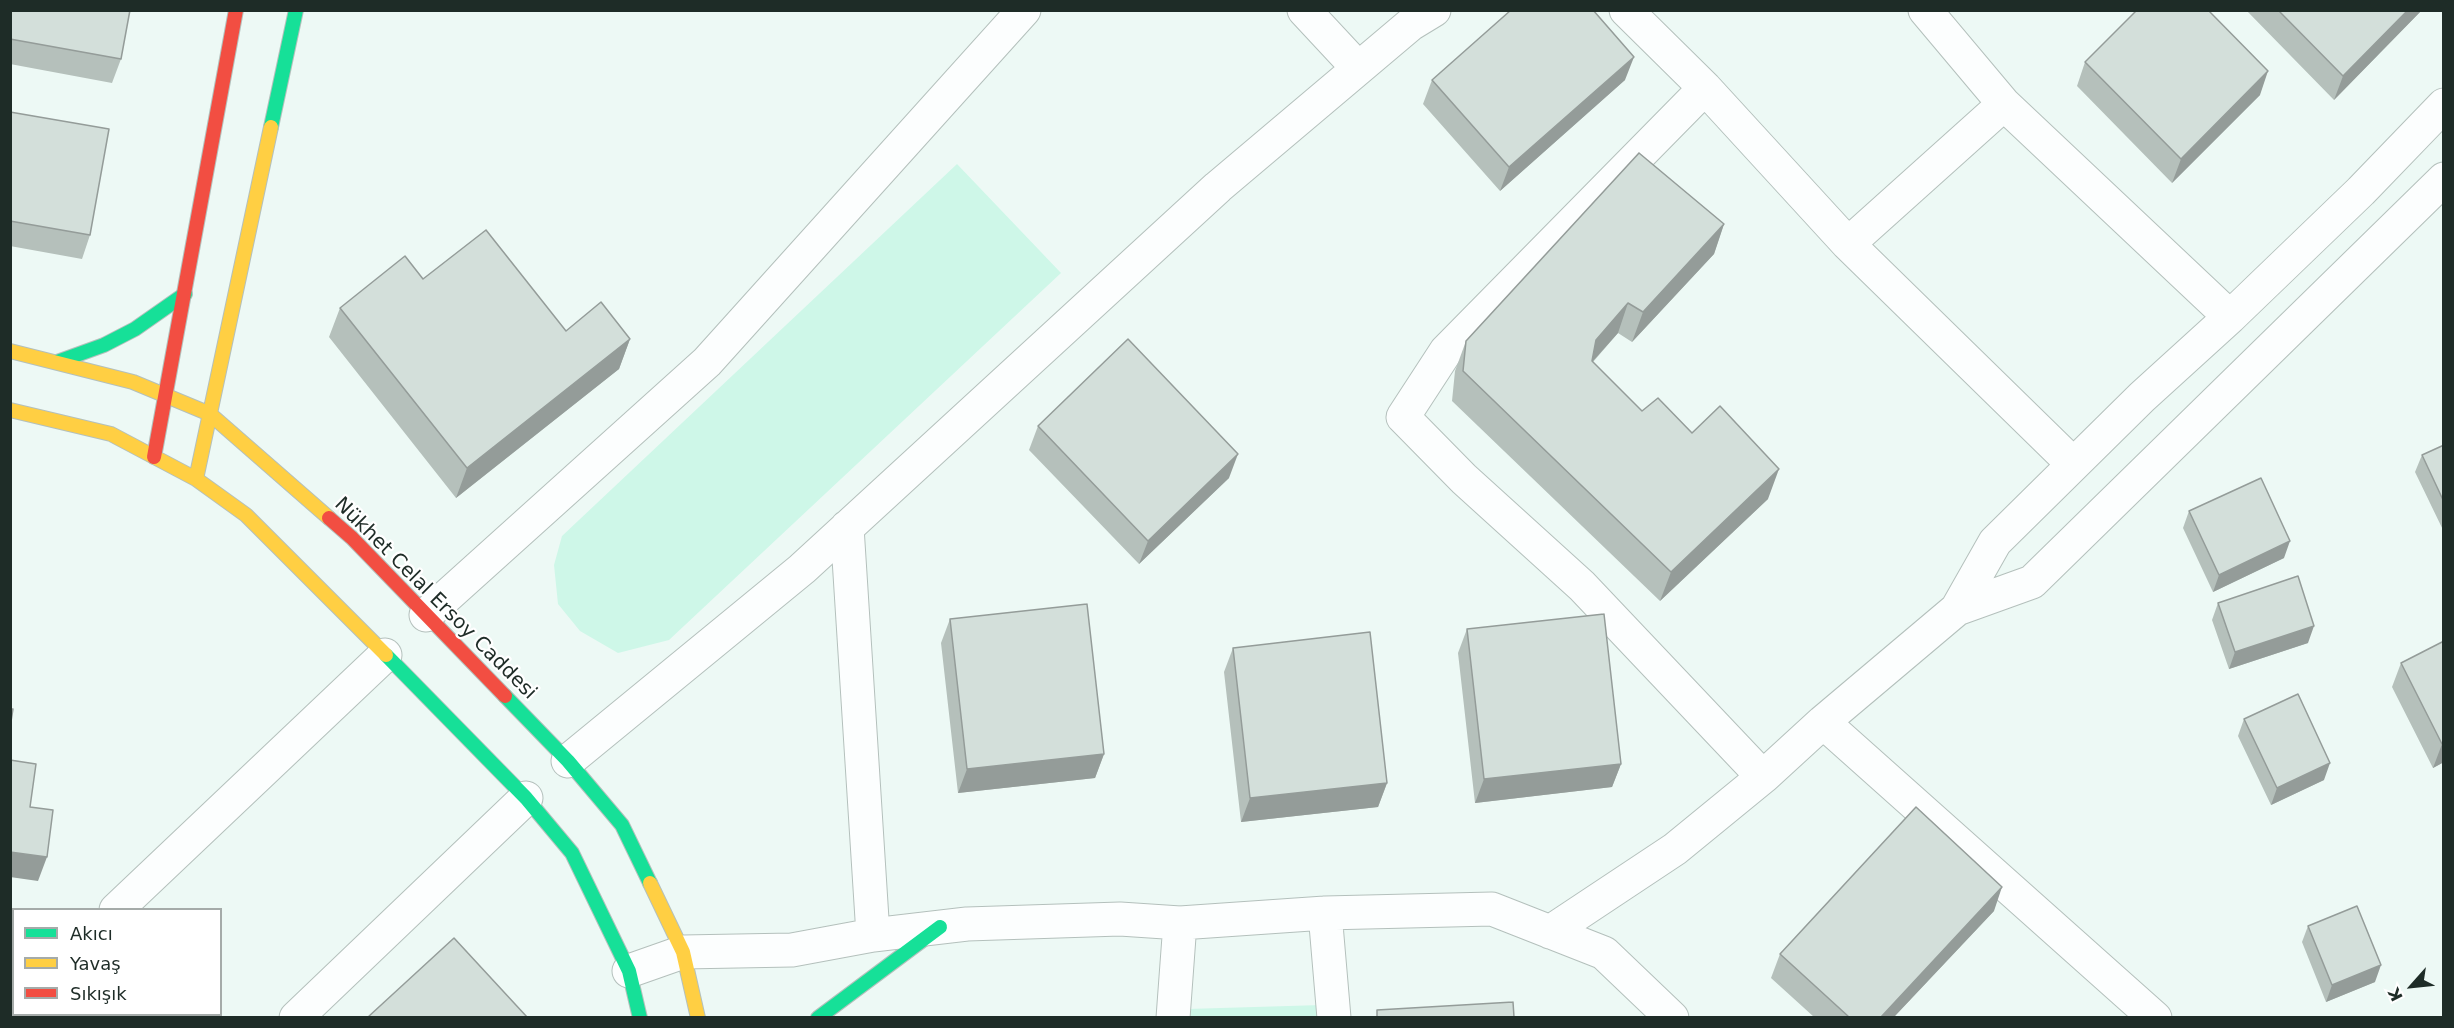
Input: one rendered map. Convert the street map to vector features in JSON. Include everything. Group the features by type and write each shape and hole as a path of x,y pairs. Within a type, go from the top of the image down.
{"main road":[{"path":"153,457 236,10"},
{"path":"196,479 296,10"},
{"path":"57,362 104,345 135,329 185,294"},
{"name":"Nükhet Celal Ersoy Caddesi","path":"10,351 133,382 210,414 352,538 568,761 622,825 683,952 698,1017"},
{"path":"10,410 111,434 196,479 246,515 312,579 526,798 572,853 629,971 640,1017"},
{"path":"818,1017 940,927"}],"street":[{"path":"426,615 707,362 1023,10"},
{"path":"1304,10 1358,68"},
{"path":"568,761 802,569 1218,186 1411,24 1434,10"},
{"path":"1626,10 1705,88 1848,244 2073,464"},
{"path":"1925,10 2004,104 2230,317"},
{"path":"1705,88 1446,351 1403,417 1464,479 1582,586 1763,777"},
{"path":"1848,244 2004,104"},
{"path":"1550,932 1675,849 1763,777 1823,722 1957,609 1995,542 2073,464 2361,191 2444,105"},
{"path":"1957,609 2032,582 2444,179"},
{"path":"848,527 873,934"},
{"path":"117,908 385,655"},
{"path":"1823,722 2155,1017"},
{"path":"296,1017 526,798"},
{"path":"629,971 683,952 792,950 873,934 940,927 1120,919 1180,923 1325,913 1492,909 1604,953 1672,1017"},
{"path":"1325,913 1334,1017"},
{"path":"1173,1017 1180,923"}],"green space":[{"path":"957,164 1061,273 669,640 618,653 580,631 558,604 554,565 562,536"},
{"path":"1322,1005 1322,1017 1187,1018 1187,1009"}],"building":[{"path":"10,10 130,10 121,59 10,39"},
{"path":"1511,10 1593,10 1634,57 1509,167 1432,80"},
{"path":"2137,10 2208,10 2268,71 2181,159 2085,62"},
{"path":"2278,10 2408,10 2343,76"},
{"path":"10,112 109,129 90,235 10,221"},
{"path":"1639,153 1724,224 1643,312 1628,303 1596,340 1592,361 1642,411 1658,398 1692,433 1720,406 1779,469 1671,572 1463,371 1466,341"},
{"path":"486,230 566,331 601,302 630,339 467,468 340,308 405,256 423,279"},
{"path":"1128,339 1238,454 1148,541 1038,426"},
{"path":"2444,445 2444,502 2422,455"},
{"path":"2261,478 2290,541 2219,575 2189,511"},
{"path":"2298,576 2314,626 2235,652 2218,603"},
{"path":"1087,604 1104,754 967,769 950,619"},
{"path":"1604,614 1621,764 1484,779 1467,629"},
{"path":"1370,632 1387,783 1250,798 1233,648"},
{"path":"2444,641 2444,743 2442,744 2401,663"},
{"path":"2298,694 2330,763 2277,788 2244,719"},
{"path":"10,709 13,709 10,728"},
{"path":"10,760 36,764 30,807 53,810 47,857 10,852"},
{"path":"1916,807 2002,887 1881,1017 1849,1017 1780,954"},
{"path":"2357,906 2381,965 2332,985 2308,926"},
{"path":"454,938 527,1017 368,1017"},
{"path":"1513,1002 1514,1017 1377,1017 1377,1010"}],"traffic: fast":[{"path":"271,127 296,10"},
{"path":"57,362 104,345 135,329 185,294"},
{"path":"386,655 526,798 572,853 629,971 640,1018"},
{"path":"505,696 568,761 622,825 650,883"},
{"path":"818,1018 940,927"}],"traffic: slow":[{"path":"196,479 271,127"},
{"path":"10,351 133,382 210,414 329,518"},
{"path":"10,410 111,434 196,479 246,515 386,655"},
{"path":"650,883 683,952 698,1018"}],"traffic: jam":[{"path":"154,457 236,10"},
{"path":"329,518 352,538 505,696"}]}
